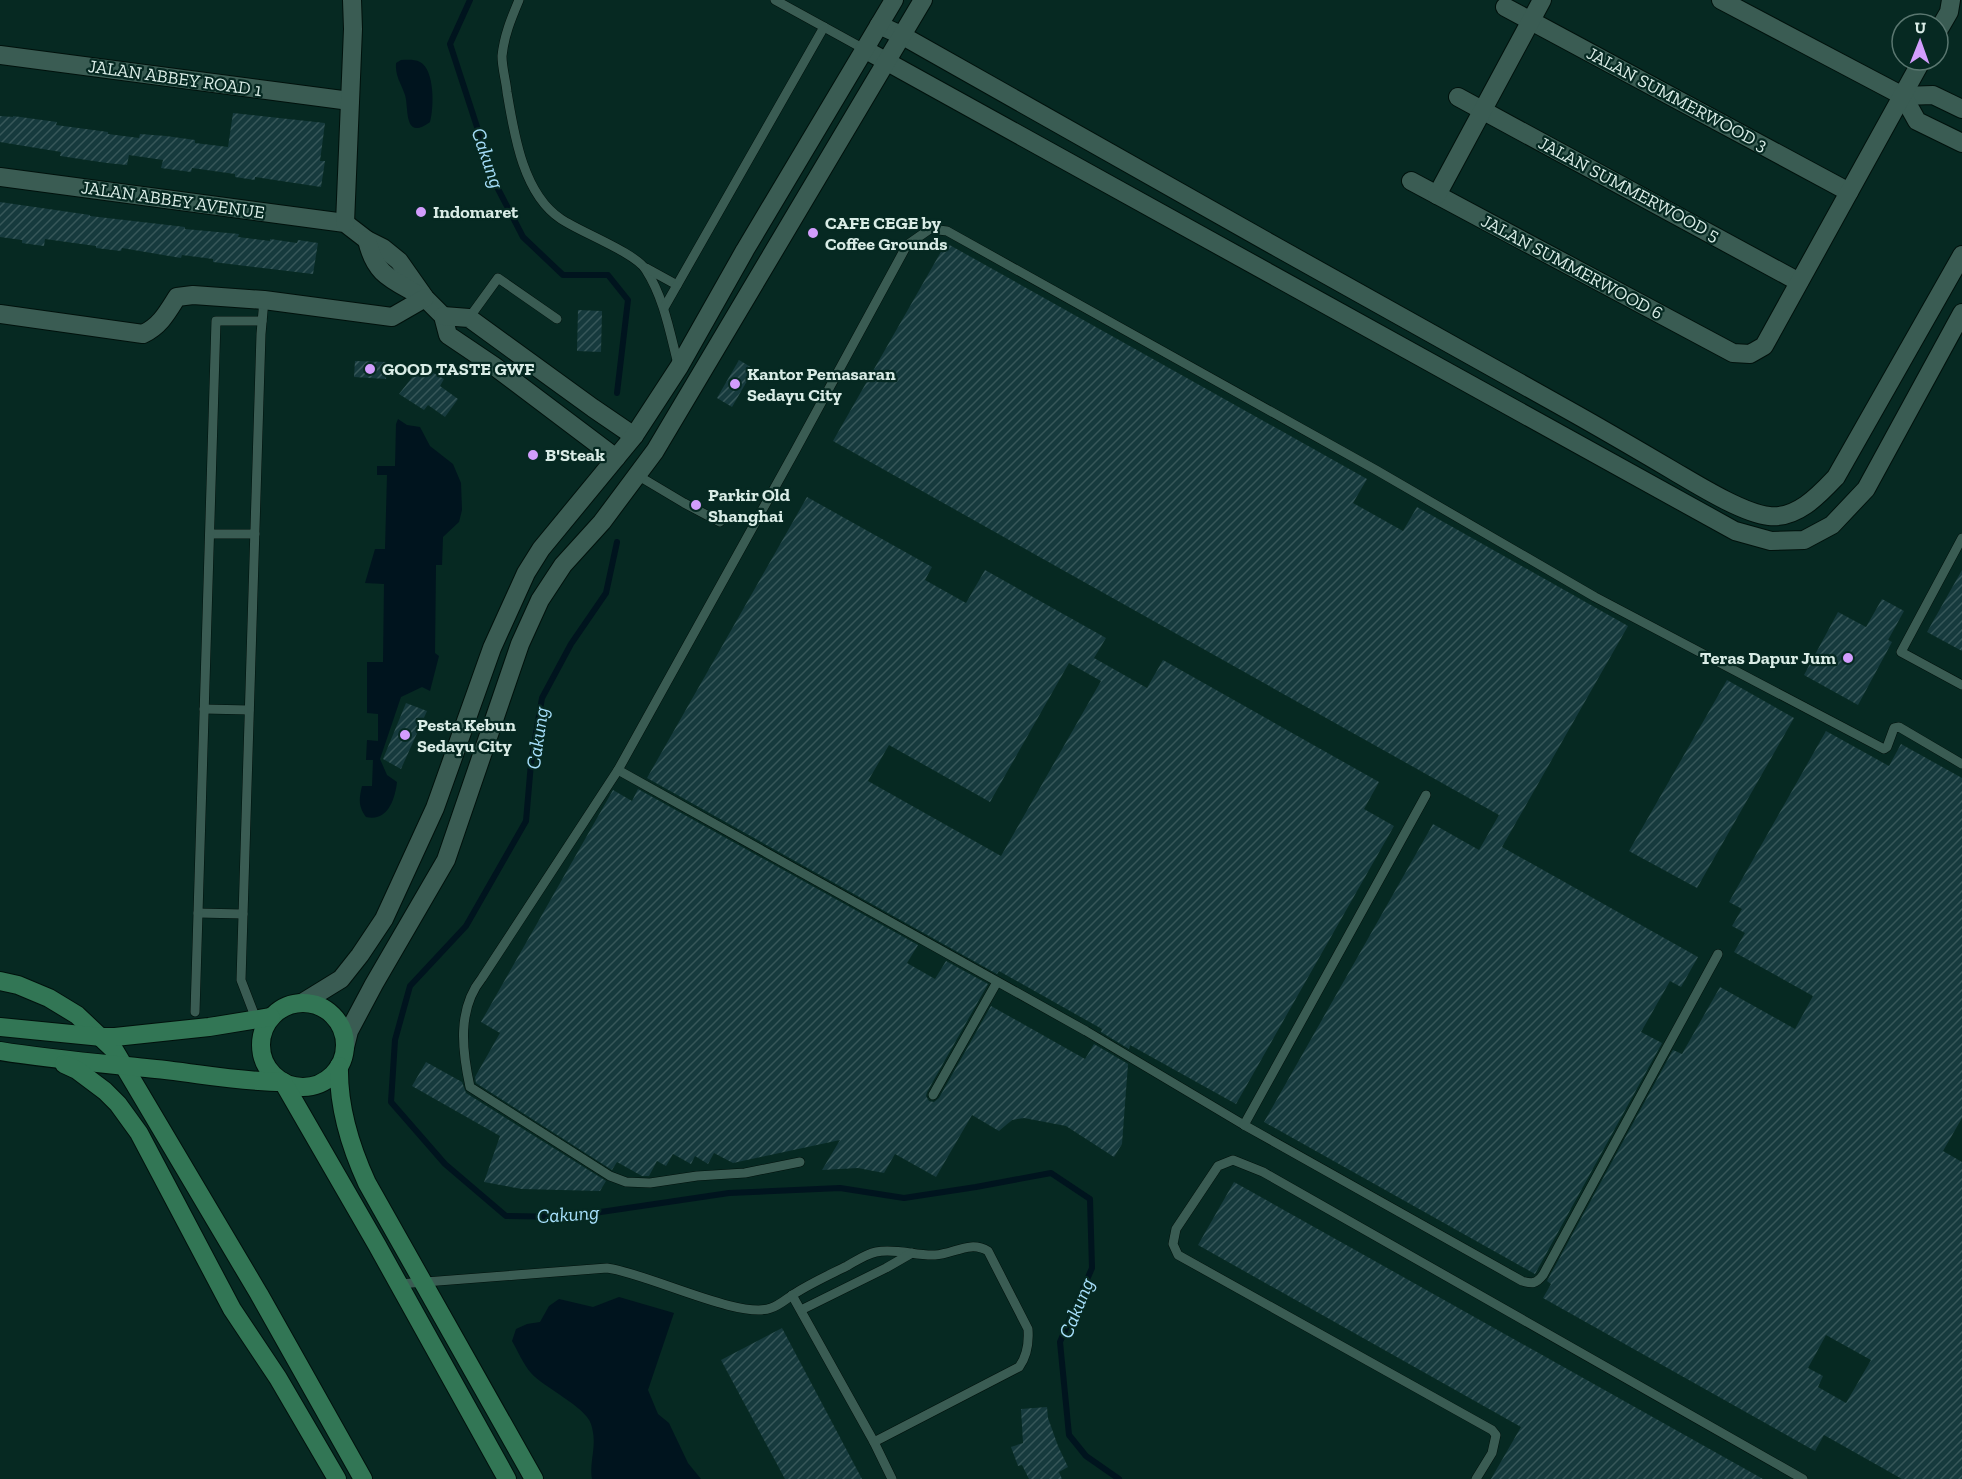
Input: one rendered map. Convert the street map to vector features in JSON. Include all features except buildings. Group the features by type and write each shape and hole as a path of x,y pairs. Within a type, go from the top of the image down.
{"main road":[{"path":"0,981 18,985 49,998 77,1016 115,1051 262,1300 363,1479"},
{"path":"0,1027 102,1037 209,1027 263,1018 290,1005 302,1003 314,1004 333,1016 340,1024 344,1035 345,1047 339,1066 342,1111 359,1164 422,1282 534,1479"},
{"path":"263,1018 261,1053 269,1070 283,1083 399,1284 507,1479"},
{"path":"0,1052 246,1081 283,1083 296,1087 316,1085 325,1081 339,1066"},
{"path":"0,1059 21,1055"},
{"path":"57,1060 91,1080 128,1116 235,1314 278,1378 337,1479"},
{"path":"235,1314 262,1300"}],"street":[{"path":"351,0 353,29 345,223 399,261 425,298 443,316 448,335 494,366 637,474"},
{"path":"302,1003 341,979 384,919 435,808 492,648 526,573 541,549 634,436 679,367 745,250 894,0"},
{"path":"345,1047 349,1031 374,984 446,860 520,644 540,600 563,565 602,522 655,451 923,0"},
{"path":"1437,195 1542,0"},
{"path":"1721,0 1903,96 1933,95 1962,109"},
{"name":"JALAN SUMMERWOOD 3","path":"1505,7 1849,192"},
{"path":"879,25 903,36 1323,274 1619,438 1699,486 1739,507 1770,516 1792,513 1814,501 1836,477 1962,255"},
{"path":"864,49 1735,531 1771,541 1804,540 1832,525 1866,489 1962,313"},
{"name":"JALAN ABBEY ROAD 1","path":"0,55 350,101"},
{"path":"1799,282 1916,72"},
{"path":"1903,96 1917,121 1962,143"},
{"name":"JALAN SUMMERWOOD 5","path":"1458,97 1799,282"},
{"name":"JALAN ABBEY AVENUE","path":"0,177 345,223"},
{"name":"JALAN SUMMERWOOD 6","path":"1411,181 1733,353 1750,354 1764,346 1799,282"},
{"path":"1313,296 1323,274"},
{"path":"0,314 143,334 155,329 177,297 193,295 264,300 393,317 425,298"},
{"path":"443,316 469,318 655,451"}],"lane":[{"path":"519,0 505,33 502,59 522,164 543,203 560,219 677,285"},
{"path":"775,0 864,49"},
{"path":"664,308 824,27"},
{"path":"800,1162 746,1173 697,1176 660,1182 626,1182 609,1176 470,1087 463,1042 464,1021 472,991 618,770 907,245 930,229 947,231 1376,470 1595,597 1884,749 1887,747 1894,728 1899,727 1962,764"},
{"path":"646,268 664,308 679,367"},
{"path":"469,318 498,278 557,319"},
{"path":"263,1018 241,980 264,300"},
{"path":"195,1012 216,321 262,321"},
{"path":"637,474 720,522"},
{"path":"210,534 255,534"},
{"path":"1962,538 1902,652 1962,685"},
{"path":"204,709 249,710"},
{"path":"618,770 1086,1031 1244,1125 1522,1281 1532,1284 1538,1282 1543,1275 1718,954"},
{"path":"1244,1125 1426,795"},
{"path":"198,913 243,914"},
{"path":"933,1095 998,982"},
{"path":"1476,1479 1492,1453 1496,1435 1492,1430 1178,1255 1173,1244 1176,1229 1218,1166 1233,1160 1263,1172 1803,1479"},
{"path":"399,1284 607,1268 628,1272 729,1306 759,1311 770,1309 872,1253 886,1251 937,1255 969,1247 978,1247 988,1251 1028,1329 1025,1356 1019,1367 874,1442"},
{"path":"801,1310 912,1253"},
{"path":"792,1295 874,1442 892,1479"}],"water":[{"path":"401,60 420,62 425,66 431,81 433,99 430,122 421,127 415,128 409,120 405,95 396,72 396,63"},
{"path":"398,419 407,425 420,427 430,446 453,464 461,483 462,510 459,522 443,537 442,565 436,565 435,653 439,656 430,691 422,687 401,697 380,759 387,775 397,782 396,789 389,808 385,813 374,818 366,817 360,806 360,799 362,786 372,786 373,760 366,760 367,740 378,741 378,714 367,713 367,662 383,662 384,584 365,583 375,549 385,549 387,475 377,475 377,466 395,466"},
{"path":"619,1297 674,1313 648,1390 658,1414 669,1423 688,1463 701,1479 592,1479 594,1439 591,1424 573,1404 531,1373 512,1341 516,1329 540,1322 549,1306 559,1299 593,1307"}],"waterway":[{"name":"Cakung","path":"470,0 450,44 496,185 523,237 563,275 608,275 628,300 617,393"},
{"name":"Cakung","path":"617,542 606,593 571,644 542,698 531,763 526,821 466,926 410,986 395,1040 391,1102 445,1164 506,1216 567,1217 729,1193 840,1188 904,1198 1051,1173 1090,1199 1092,1268 1060,1342 1069,1435 1086,1456 1119,1479"}],"place":[{"name":"Indomaret","path":"421,212"},
{"name":"CAFE CEGE by Coffee Grounds","path":"813,233"},
{"name":"GOOD TASTE GWF","path":"370,369"},
{"name":"Kantor Pemasaran Sedayu City","path":"735,384"},
{"name":"B'Steak","path":"533,455"},
{"name":"Parkir Old Shanghai","path":"696,505"},
{"name":"Teras Dapur Jum","path":"1848,658"},
{"name":"Pesta Kebun Sedayu City","path":"405,735"}]}
